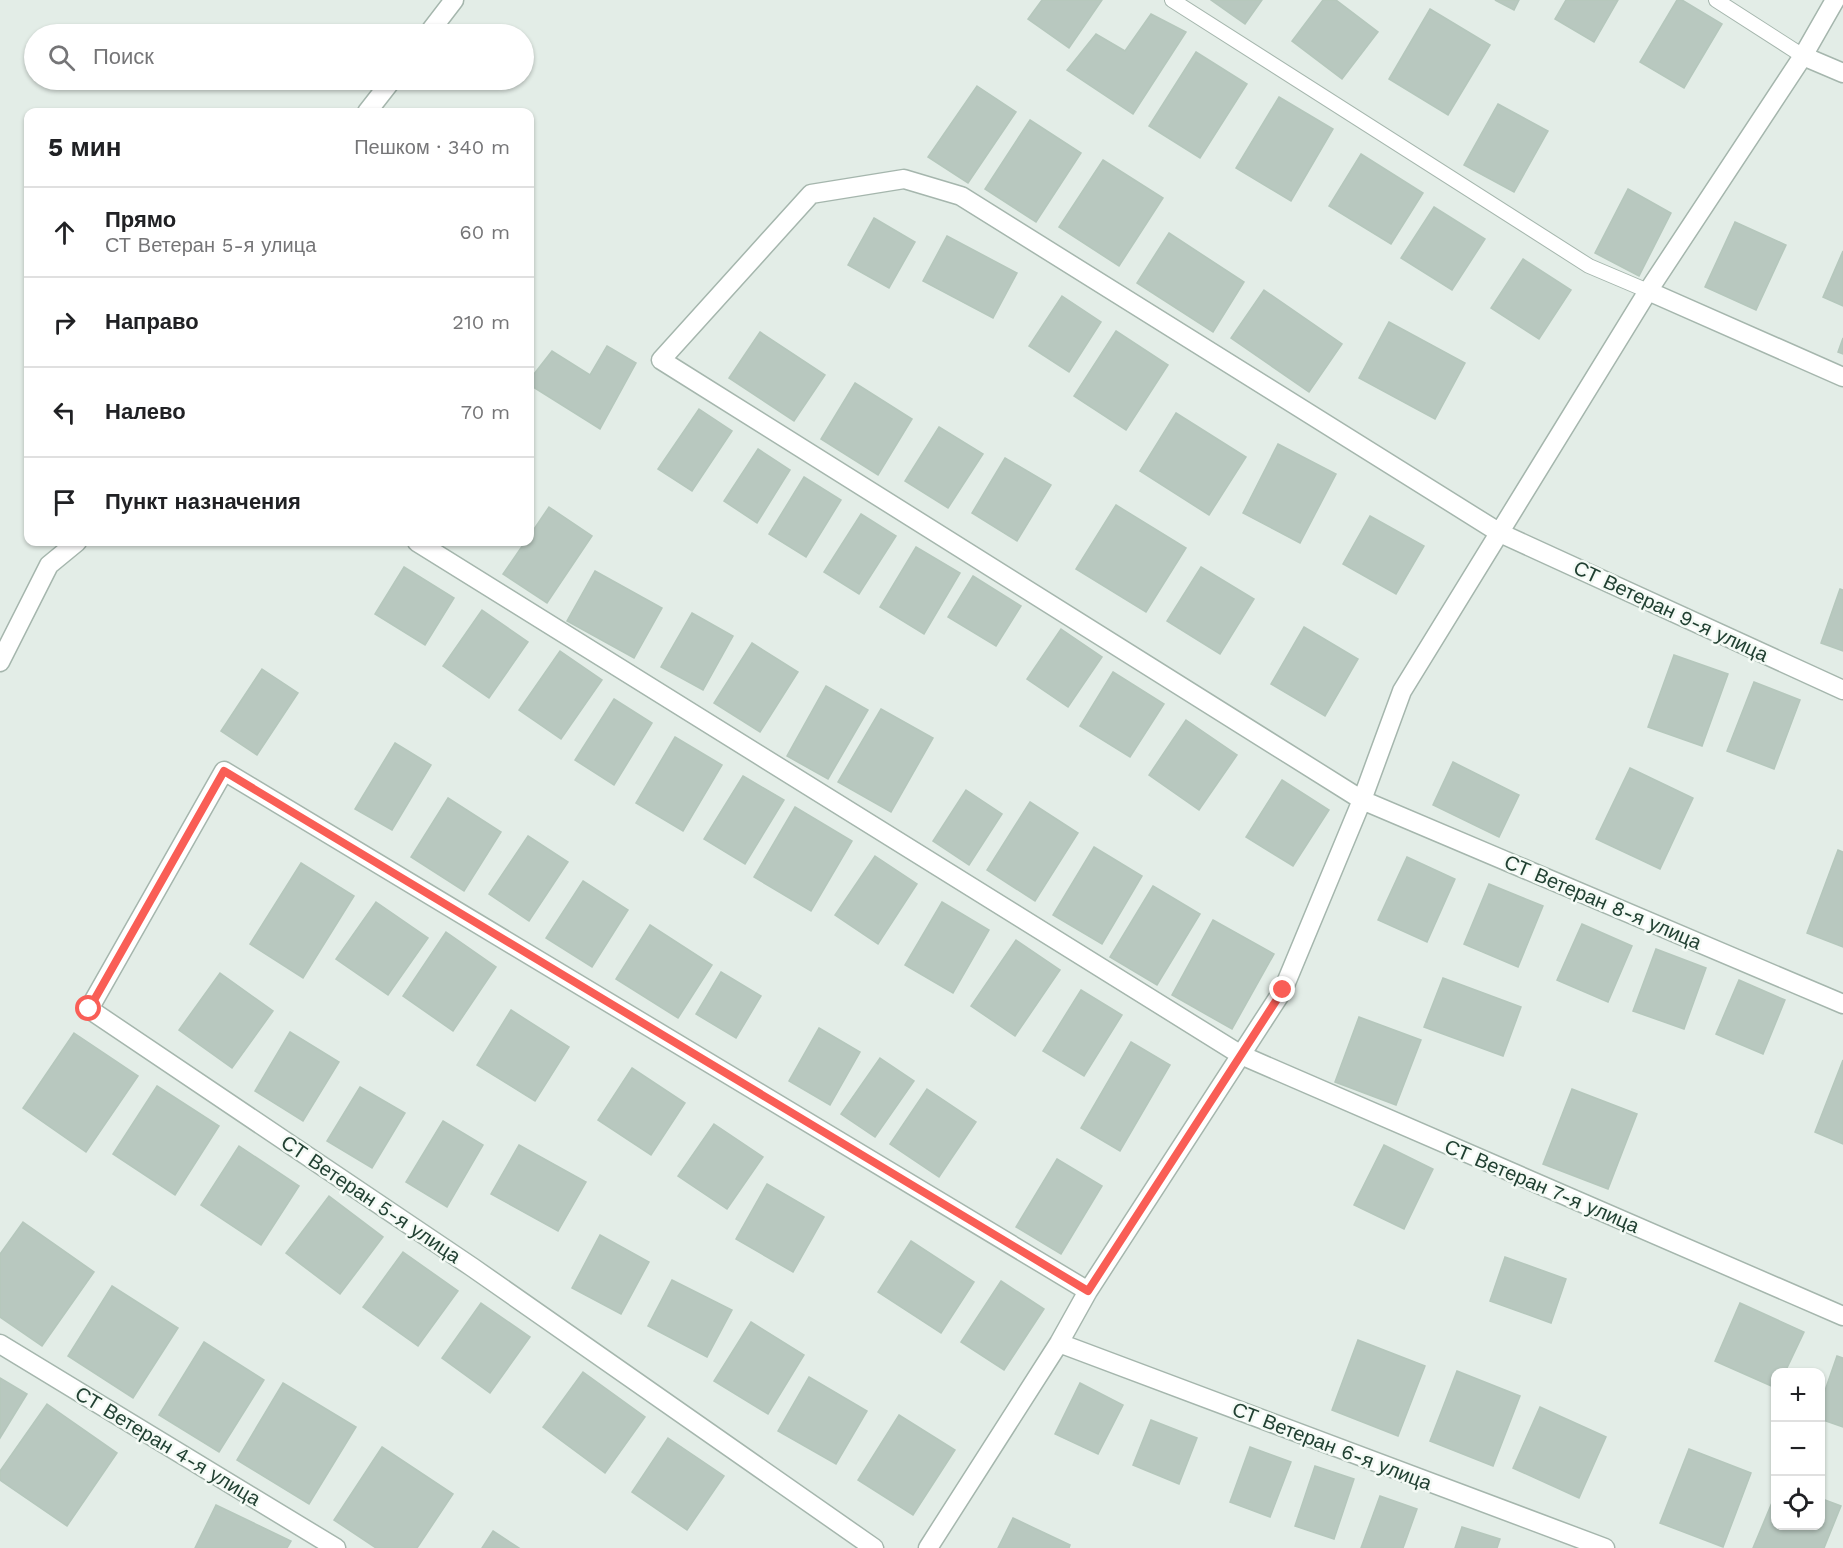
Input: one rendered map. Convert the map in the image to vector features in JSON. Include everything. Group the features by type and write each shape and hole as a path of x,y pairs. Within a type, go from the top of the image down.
{"street":[{"path":"436,24 454,0"},
{"path":"928,1548 1059,1343 1088,1291 1283,990 1362,800 1402,691 1648,291 1803,56 1835,0"},
{"path":"1803,56 1843,73"},
{"path":"370,108 384,90"},
{"name":"СТ Ветеран 9-я улица","path":"1362,800 661,360 811,194 904,179 961,196 1500,533 1843,690"},
{"path":"1648,291 1843,377"},
{"path":"0,662 49,565 72,546"},
{"name":"СТ Ветеран 7-я улица","path":"423,546 1241,1055 1843,1316"},
{"name":"СТ Ветеран 5-я улица","path":"874,1548 482,1274 89,1009 224,771 1088,1291"},
{"name":"СТ Ветеран 8-я улица","path":"1362,800 1843,1004"},
{"name":"СТ Ветеран 6-я улица","path":"1059,1343 1605,1548"},
{"name":"СТ Ветеран 4-я улица","path":"0,1344 336,1548"}],"lane":[{"path":"1172,0 1589,266 1648,291"},
{"path":"1716,0 1803,56"}],"building":[{"path":"1042,0 1102,0 1069,48 1028,19"},
{"path":"1211,0 1262,0 1245,24"},
{"path":"1323,0 1336,0 1378,32 1342,79 1292,41"},
{"path":"1495,0 1519,0 1514,10"},
{"path":"1566,0 1618,0 1594,42 1555,19"},
{"path":"1677,0 1682,0 1722,24 1684,88 1640,62"},
{"path":"1430,9 1490,45 1448,115 1389,79"},
{"path":"1151,14 1186,32 1133,114 1067,70 1096,34 1125,51"},
{"path":"1196,52 1247,84 1200,158 1149,126"},
{"path":"977,86 1016,112 968,183 928,157"},
{"path":"1279,97 1333,129 1291,201 1236,168"},
{"path":"1498,104 1548,131 1514,192 1464,165"},
{"path":"1030,120 1081,153 1036,222 985,189"},
{"path":"1361,154 1423,193 1391,244 1329,206"},
{"path":"1103,160 1163,198 1119,266 1059,227"},
{"path":"1628,189 1671,213 1639,276 1595,253"},
{"path":"1434,207 1485,239 1452,290 1401,258"},
{"path":"874,218 915,242 889,288 848,265"},
{"path":"1735,222 1786,245 1756,310 1705,287"},
{"path":"1169,233 1244,282 1213,332 1137,283"},
{"path":"947,236 1017,273 993,318 923,281"},
{"path":"1843,251 1843,306 1823,297"},
{"path":"1523,259 1571,290 1539,339 1491,308"},
{"path":"1264,290 1342,344 1309,392 1231,338"},
{"path":"1062,296 1101,322 1069,372 1029,346"},
{"path":"1389,322 1465,363 1435,419 1359,378"},
{"path":"1116,331 1168,365 1126,430 1074,396"},
{"path":"760,332 825,375 794,421 729,378"},
{"path":"1843,338 1843,354 1838,352"},
{"path":"607,346 636,363 600,429 534,388 534,374 552,351 590,375"},
{"path":"855,383 912,419 878,475 821,439"},
{"path":"699,409 732,431 692,491 658,469"},
{"path":"1176,413 1246,457 1209,515 1140,471"},
{"path":"939,427 983,454 948,508 905,481"},
{"path":"1278,444 1336,474 1300,543 1243,513"},
{"path":"758,449 790,470 757,523 724,501"},
{"path":"1005,458 1051,485 1017,541 972,513"},
{"path":"804,477 841,500 806,557 769,534"},
{"path":"1116,505 1186,548 1146,612 1076,569"},
{"path":"549,507 592,536 547,603 503,574 522,546 534,546 534,529"},
{"path":"861,514 896,536 859,594 824,572"},
{"path":"1370,516 1424,546 1396,594 1343,564"},
{"path":"916,547 960,573 924,634 880,607"},
{"path":"404,567 454,598 425,645 375,614"},
{"path":"1201,567 1254,599 1220,654 1167,621"},
{"path":"595,571 662,608 634,658 567,621"},
{"path":"973,576 1021,606 996,646 948,617"},
{"path":"1840,589 1843,590 1843,651 1821,643"},
{"path":"482,610 528,642 489,698 443,666"},
{"path":"692,613 733,636 703,690 661,667"},
{"path":"1304,627 1358,659 1325,716 1271,684"},
{"path":"1061,629 1102,657 1068,707 1027,679"},
{"path":"752,643 798,672 760,732 714,703"},
{"path":"560,651 602,680 561,739 519,710"},
{"path":"1674,655 1728,674 1702,746 1648,727"},
{"path":"262,669 298,693 257,755 221,731"},
{"path":"1113,672 1164,704 1130,757 1080,726"},
{"path":"1754,682 1800,700 1774,769 1727,751"},
{"path":"826,686 868,710 828,779 787,756"},
{"path":"614,699 652,723 614,785 575,760"},
{"path":"881,709 933,738 891,812 838,782"},
{"path":"1186,720 1237,755 1199,810 1149,775"},
{"path":"675,737 722,765 683,831 636,803"},
{"path":"395,743 431,765 392,830 355,809"},
{"path":"1453,762 1519,795 1499,837 1433,805"},
{"path":"1630,768 1693,798 1660,869 1596,839"},
{"path":"743,776 784,800 745,864 704,839"},
{"path":"1282,780 1329,810 1293,866 1246,837"},
{"path":"966,790 1002,814 969,865 933,841"},
{"path":"448,798 501,832 464,891 411,857"},
{"path":"1030,802 1078,833 1035,901 987,870"},
{"path":"795,807 852,841 811,911 754,877"},
{"path":"528,836 568,862 529,921 489,894"},
{"path":"1094,847 1142,876 1102,944 1053,915"},
{"path":"1838,850 1843,852 1843,947 1807,933"},
{"path":"875,856 917,884 878,944 835,915"},
{"path":"1407,857 1455,879 1427,942 1378,920"},
{"path":"301,863 354,896 303,978 250,944"},
{"path":"583,881 628,910 592,967 546,938"},
{"path":"1489,884 1543,906 1518,967 1464,944"},
{"path":"1153,886 1200,914 1157,985 1110,957"},
{"path":"376,902 428,938 388,995 336,959"},
{"path":"942,902 989,930 953,993 905,965"},
{"path":"1213,920 1274,954 1232,1029 1172,995"},
{"path":"1582,924 1632,946 1608,1002 1557,980"},
{"path":"650,925 712,965 678,1018 616,979"},
{"path":"446,932 496,967 453,1031 403,996"},
{"path":"1016,940 1060,970 1015,1036 971,1006"},
{"path":"1656,949 1706,968 1684,1029 1633,1011"},
{"path":"721,972 761,996 736,1038 696,1014"},
{"path":"220,973 273,1011 232,1068 179,1030"},
{"path":"1443,978 1521,1007 1503,1056 1424,1027"},
{"path":"1739,980 1785,1000 1763,1054 1716,1034"},
{"path":"1081,990 1122,1015 1084,1076 1043,1051"},
{"path":"511,1010 569,1047 535,1101 477,1065"},
{"path":"1359,1017 1421,1040 1396,1105 1335,1082"},
{"path":"819,1028 860,1052 830,1105 789,1081"},
{"path":"290,1032 339,1062 303,1121 255,1091"},
{"path":"74,1033 138,1076 86,1152 23,1108"},
{"path":"1131,1042 1170,1065 1120,1151 1081,1128"},
{"path":"880,1058 914,1081 875,1137 841,1114"},
{"path":"1843,1060 1843,1144 1815,1132"},
{"path":"632,1068 685,1103 651,1155 598,1120"},
{"path":"157,1086 219,1126 175,1195 113,1154"},
{"path":"360,1087 405,1113 372,1168 327,1141"},
{"path":"927,1089 976,1122 939,1177 890,1144"},
{"path":"1572,1089 1637,1114 1608,1189 1543,1164"},
{"path":"443,1121 483,1145 447,1207 406,1182"},
{"path":"714,1124 763,1157 727,1209 678,1176"},
{"path":"519,1145 586,1182 558,1231 491,1194"},
{"path":"1384,1145 1433,1169 1404,1229 1354,1205"},
{"path":"239,1146 299,1186 261,1245 201,1205"},
{"path":"1057,1159 1102,1186 1061,1254 1016,1227"},
{"path":"767,1184 824,1217 793,1272 736,1239"},
{"path":"329,1196 383,1237 340,1294 286,1253"},
{"path":"23,1222 94,1272 42,1346 0,1317 0,1254"},
{"path":"600,1235 649,1262 621,1314 572,1288"},
{"path":"911,1241 974,1282 941,1333 878,1292"},
{"path":"403,1252 458,1291 418,1346 363,1307"},
{"path":"1505,1257 1566,1279 1551,1323 1490,1301"},
{"path":"672,1280 732,1310 707,1357 648,1326"},
{"path":"1001,1281 1044,1309 1004,1370 961,1342"},
{"path":"112,1286 178,1328 133,1398 68,1356"},
{"path":"481,1303 530,1337 490,1393 442,1358"},
{"path":"1740,1303 1804,1332 1787,1368 1771,1368 1771,1386 1715,1361"},
{"path":"751,1322 804,1355 768,1414 714,1381"},
{"path":"1358,1340 1425,1366 1398,1436 1332,1410"},
{"path":"204,1342 264,1380 219,1452 159,1415"},
{"path":"1837,1356 1843,1358 1843,1427 1825,1421 1825,1391"},
{"path":"1457,1371 1520,1396 1493,1466 1430,1441"},
{"path":"583,1372 645,1417 605,1473 543,1427"},
{"path":"809,1377 867,1411 836,1464 778,1431"},
{"path":"0,1378 27,1394 0,1438"},
{"path":"283,1383 356,1427 309,1504 237,1460"},
{"path":"1080,1383 1123,1405 1098,1454 1055,1434"},
{"path":"47,1404 117,1453 67,1526 0,1480 0,1471"},
{"path":"1540,1407 1606,1437 1579,1498 1513,1468"},
{"path":"899,1415 955,1450 913,1515 858,1480"},
{"path":"1151,1420 1197,1438 1179,1484 1133,1465"},
{"path":"668,1438 724,1476 687,1530 632,1492"},
{"path":"382,1447 453,1494 417,1548 376,1548 334,1520"},
{"path":"1250,1447 1291,1462 1270,1517 1230,1502"},
{"path":"1689,1449 1751,1473 1723,1547 1660,1523"},
{"path":"1315,1466 1354,1479 1334,1539 1295,1526"},
{"path":"1380,1496 1417,1509 1403,1548 1361,1548"},
{"path":"1825,1500 1841,1506 1824,1548 1753,1548 1771,1505 1771,1530 1825,1530"},
{"path":"216,1505 291,1541 287,1548 195,1548"},
{"path":"1013,1518 1070,1545 1069,1548 998,1548"},
{"path":"1462,1527 1500,1539 1497,1548 1455,1548"},
{"path":"493,1531 519,1548 482,1548"}],"route":[{"path":"89,1009 224,771 1088,1291 1283,990"}]}
